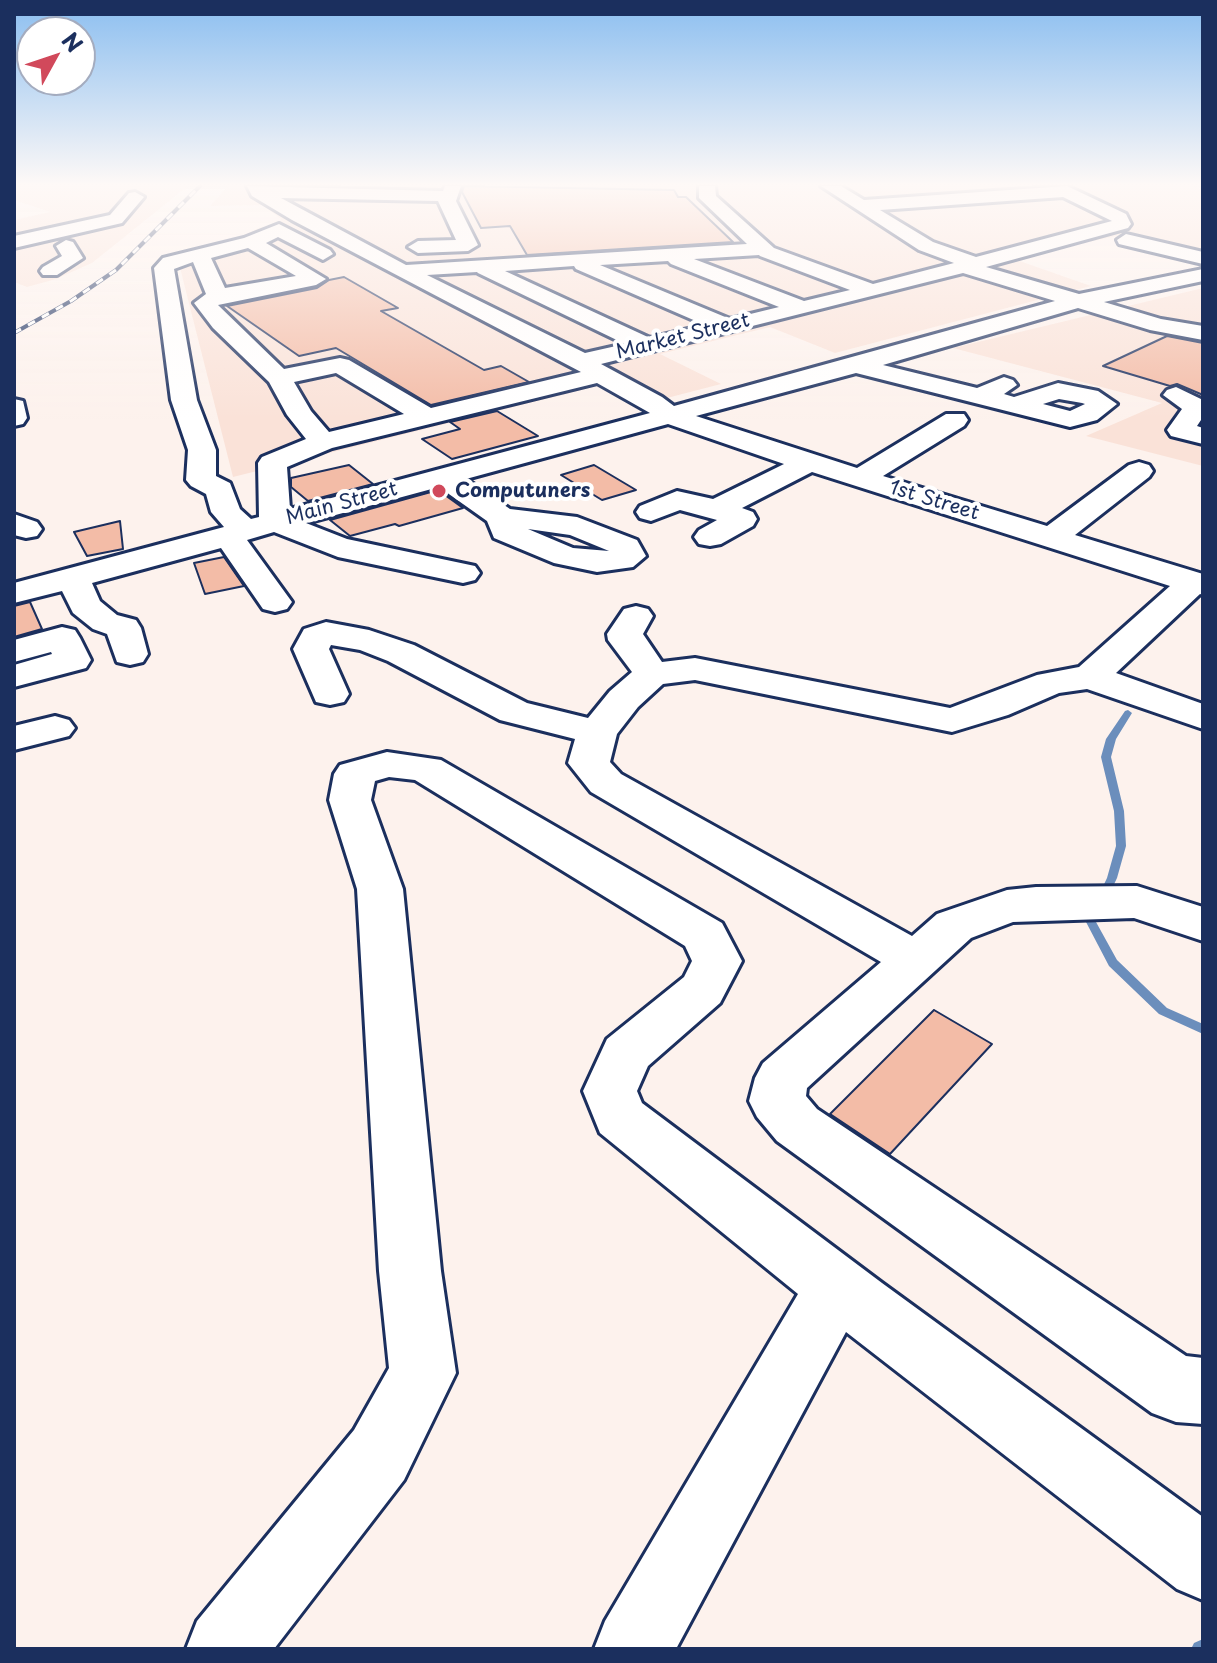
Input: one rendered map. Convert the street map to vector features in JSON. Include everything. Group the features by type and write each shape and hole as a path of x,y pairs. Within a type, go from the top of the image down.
{"street":[{"path":"50,271 63,264"},
{"path":"168,264 164,268 184,400 202,450 201,480 220,489 226,512 249,530 463,573"},
{"path":"213,264 218,296"},
{"path":"239,264 279,286"},
{"path":"311,264 340,274"},
{"path":"326,264 340,274"},
{"name":"Market Street","path":"390,264 513,329 598,364 667,414"},
{"path":"323,442 290,397 205,303 218,296 340,274 522,264"},
{"path":"534,264 693,335"},
{"path":"579,264 728,326"},
{"path":"643,264 771,316"},
{"path":"687,264 802,308"},
{"path":"740,264 836,300"},
{"path":"800,264 872,291"},
{"path":"975,264 1085,292 1158,325 1203,333"},
{"name":"Market Street","path":"598,364 648,346 975,264"},
{"path":"1179,264 1200,270"},
{"path":"479,266 648,346"},
{"path":"275,602 249,530 272,463 323,442 561,385 598,364 442,269"},
{"name":"Main Street","path":"14,593 856,365 1121,280 1158,283 1200,270"},
{"path":"290,397 340,365 361,391 388,395 427,417"},
{"path":"856,365 1015,405"},
{"path":"534,370 561,385"},
{"path":"979,396 1018,378"},
{"path":"1176,395 1197,407 1181,430 1203,436"},
{"path":"290,397 329,409"},
{"path":"14,407 14,416"},
{"name":"1st Street","path":"667,414 1199,584"},
{"path":"860,478 955,420"},
{"path":"651,512 677,500 713,523 810,462"},
{"path":"1052,538 1139,471"},
{"path":"442,476 502,517"},
{"path":"73,578 85,606 105,622 123,628 130,654"},
{"path":"1090,677 1199,584"},
{"path":"636,616 625,634 626,640 652,674"},
{"path":"330,694 311,649 317,637 326,633 341,634 401,653 514,712 597,732"},
{"path":"14,651 62,638 73,660 14,676"},
{"path":"914,959 606,783 589,763 597,732 624,699 652,674 695,669 952,720 994,707 1050,683 1090,677 1203,717"},
{"path":"14,738 55,728"},
{"path":"225,1649 379,1455 423,1373 410,1271 380,889 350,800 355,774 387,764 426,769 705,935 717,961 702,990 626,1054 610,1091 620,1117 1203,1563"},
{"path":"1203,924 1137,902 1126,902 1007,906 954,926 782,1078 777,1101 797,1125 1176,1389 1203,1391"},
{"path":"633,1649 837,1286"}],"shaded area":[{"path":"14,264 91,264 56,279 27,287 14,282"},
{"path":"179,264 1027,264 1091,286 835,353 770,327 660,354 721,384 667,398 607,367 567,377 589,388 233,477"},
{"path":"1203,288 1203,466 1086,436 1162,403 953,348"}],"building":[{"path":"344,277 398,308 381,311 484,370 501,366 529,382 431,405 336,348 299,356 227,306 317,288 329,280"},
{"path":"1167,336 1203,343 1203,395 1177,384 1170,386 1103,366"},
{"path":"497,411 538,436 452,459 422,439 460,429 450,422"},
{"path":"349,465 373,484 308,501 291,487 291,478"},
{"path":"594,465 636,490 602,500 561,475"},
{"path":"438,490 463,508 350,536 330,520"},
{"path":"120,521 123,549 87,556 74,532"},
{"path":"224,557 244,586 205,594 194,563"},
{"path":"30,602 42,629 14,637 14,606"},
{"path":"934,1010 992,1044 890,1154 830,1114"}],"waterway":[{"path":"1128,713 1111,739 1106,757 1119,811 1121,846 1112,878 1091,922 1113,963 1163,1011 1203,1029"}],"railway":[{"path":"14,333 71,301 122,264"}],"place":[{"name":"Computuners","path":"439,491"}]}
